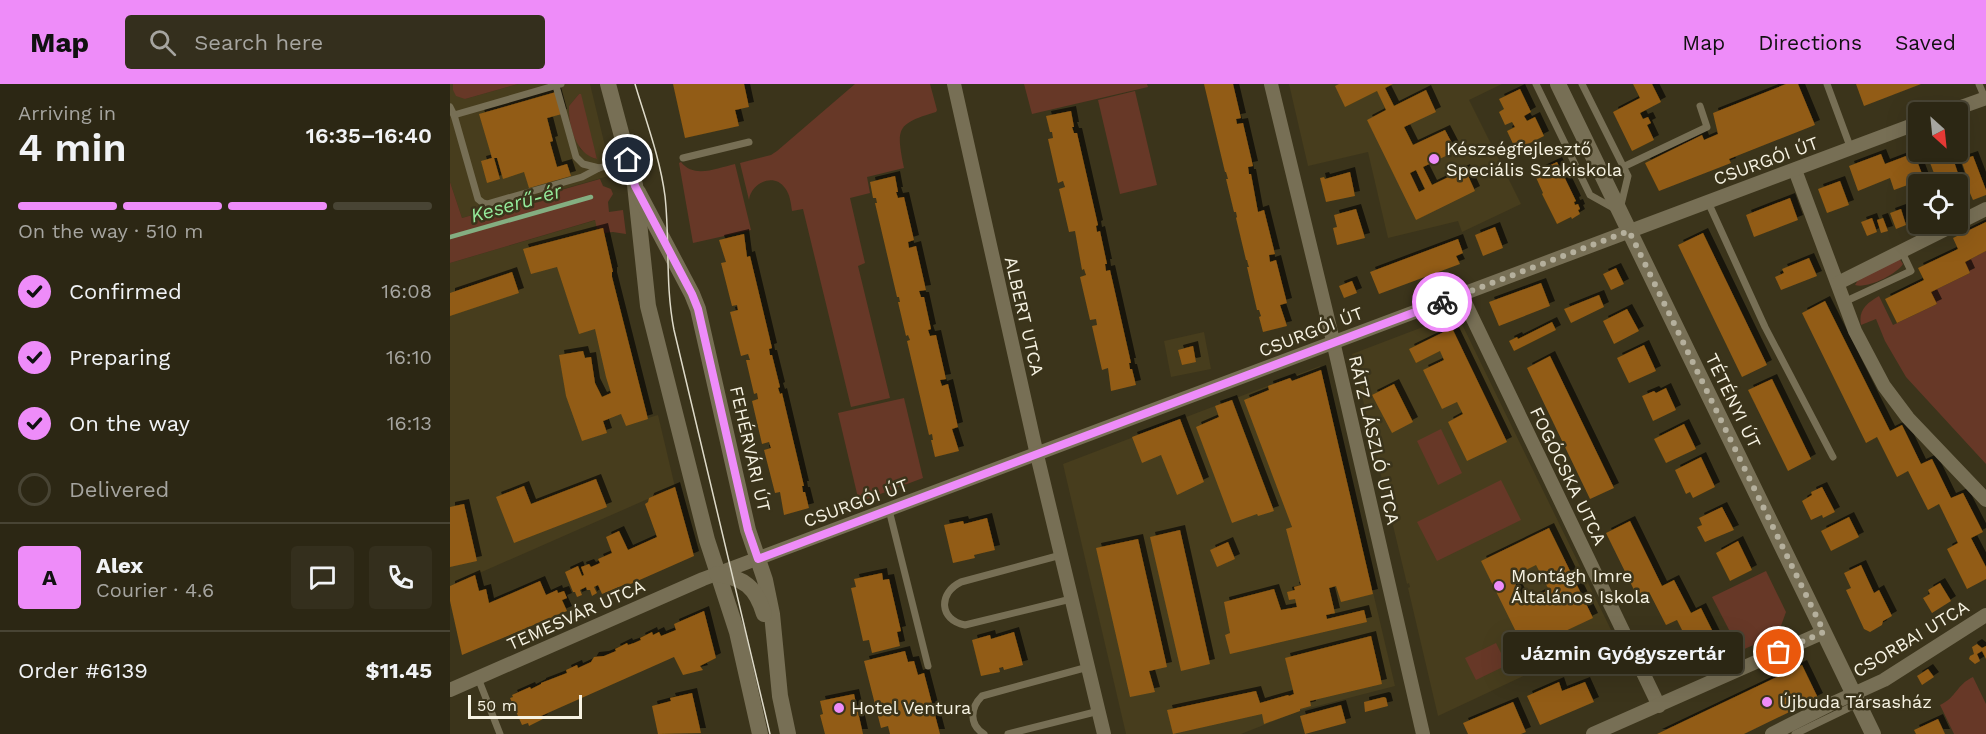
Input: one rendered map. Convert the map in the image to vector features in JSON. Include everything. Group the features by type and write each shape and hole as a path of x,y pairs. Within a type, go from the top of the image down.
{"street":[{"name":"FEHÉRVÁRI ÚT","path":"608,84 635,186 648,306 717,574 737,632 760,734"},
{"name":"ALBERT UTCA","path":"954,84 1037,455 1104,734"},
{"name":"RÁTZ LÁSZLÓ UTCA","path":"1271,84 1423,734"},
{"name":"TÉTÉNYI ÚT","path":"1558,84 1874,734"},
{"path":"1968,104 1985,98"},
{"name":"CSURGÓI ÚT","path":"717,574 1908,127"},
{"path":"1795,170 1855,331 1884,386 1908,418 1986,500"},
{"name":"FEHÉRVÁRI ÚT","path":"635,186 698,309 748,530 765,580 772,614 776,659 788,734"},
{"path":"1968,218 1986,209"},
{"path":"1838,283 1934,234"},
{"name":"FOGÓCSKA UTCA","path":"1461,294 1659,706"},
{"path":"717,574 732,576 754,591 760,601 776,659"},
{"name":"TEMESVÁR UTCA","path":"450,690 717,574"},
{"name":"CSORBAI UTCA","path":"1772,734 1856,699 1986,615"},
{"path":"1593,734 1824,632"}],"lane":[{"path":"1536,84 1590,195 1620,212 1628,176 1582,84"},
{"path":"1826,84 1851,149"},
{"path":"1979,84 1985,98"},
{"path":"454,116 559,85 576,158 583,164 599,168"},
{"path":"1623,167 1707,127 1700,106"},
{"path":"450,107 478,199 483,203 487,204 582,177 599,168 628,160"},
{"path":"683,158 749,142"},
{"path":"1708,202 1765,327 1833,457"},
{"path":"1844,302 1911,271 1901,250"},
{"path":"889,510 928,666"},
{"path":"1061,555 954,585 946,595 945,609 952,620 965,625 1071,598"},
{"path":"984,734 975,727 972,714 977,701 982,696 1088,667"},
{"path":"478,678 500,734"},
{"path":"1795,734 1806,732 1856,699"},
{"path":"1008,734 1098,711"}],"shaded area":[{"path":"450,84 453,84 453,90 465,99 518,84 590,84 612,175 462,218 450,182","holes":["579,94 597,159 580,149 570,118 569,106"]},
{"path":"453,84 518,84 465,99 456,96"},
{"path":"855,84 930,84 937,110 906,124 902,130 900,144 904,168 867,177 870,193 850,198 865,263 858,266 890,398 851,407 803,209 792,211 787,190 780,183 769,180 754,189 749,200 740,163 771,155 777,151"},
{"path":"1024,84 1147,84 1148,87 1032,114"},
{"name":"Készségfejlesztő Speciális Szakiskola","path":"1289,84 1502,84 1469,100 1521,204 1462,232 1458,221 1388,238 1368,152 1308,166"},
{"path":"1135,91 1157,185 1120,194 1098,100"},
{"path":"581,94 597,159 584,152 572,130 569,106"},
{"path":"681,162 692,170 699,171 735,164 751,230 693,243 679,163"},
{"path":"600,179 603,186 611,189 613,194 608,202 609,212 623,210 626,234 604,233 603,228 597,229 595,220 450,263 450,182 462,218"},
{"path":"596,220 603,228 648,418 658,415 675,487 450,586 450,263"},
{"path":"1986,251 1986,464 1906,377 1885,341 1876,319 1861,325 1860,320 1864,307 1879,296 1893,325 1937,304 1931,292 1970,273 1965,262"},
{"path":"1899,258 1903,264 1888,276 1867,285 1855,285 1858,280"},
{"name":"Montágh Imre Általános Iskola","path":"1457,314 1613,634 1438,716 1408,588 1410,587 1409,583 1407,584 1352,354"},
{"path":"1204,332 1211,369 1171,377 1164,341"},
{"path":"1320,366 1395,686 1302,710 1241,734 1126,734 1063,464"},
{"path":"904,398 923,478 859,502 838,413"},
{"path":"1441,429 1462,473 1438,485 1417,441"},
{"path":"1501,480 1521,520 1437,561 1417,522"},
{"path":"1766,571 1786,612 1778,634 1740,651 1712,597"},
{"path":"1496,643 1507,665 1476,680 1465,658"},
{"path":"1973,677 1986,704 1986,734 1954,734 1940,705"}],"building":[{"path":"673,84 744,84 749,107 735,110 739,126 685,138"},
{"path":"1204,84 1233,84 1241,118 1236,119 1237,124 1243,123 1253,166 1248,167 1258,212 1264,210 1275,254 1269,255 1270,262 1276,260 1287,303 1280,305 1287,326 1263,332"},
{"path":"1339,84 1393,84 1385,88 1394,106 1426,90 1436,112 1404,127 1413,145 1445,130 1456,151 1423,167 1432,185 1465,169 1475,191 1416,220 1367,120 1386,110 1377,91 1345,107 1335,86","holes":["1416,170 1425,189 1419,192 1410,173"]},
{"path":"1633,84 1652,84 1661,102 1640,113 1643,119 1648,117 1651,123 1647,125 1654,140 1632,151 1613,112 1640,98"},
{"path":"1786,84 1798,84 1815,125 1729,159 1731,163 1659,191 1645,163 1702,135 1704,140 1718,134 1713,113"},
{"path":"1856,84 1921,84 1864,106"},
{"path":"1520,89 1531,112 1524,116 1527,121 1535,117 1544,136 1516,150 1507,131 1515,127 1512,122 1505,125 1499,112 1504,109 1499,99"},
{"path":"556,92 562,114 547,118 553,141 550,142 557,167 567,164 571,176 529,188 524,172 503,179 497,158 494,158 500,179 487,183 481,161 492,158 479,114"},
{"path":"1071,111 1074,127 1072,127 1074,133 1077,133 1098,225 1096,226 1097,232 1100,231 1107,264 1105,264 1106,271 1110,270 1131,363 1129,363 1130,369 1132,369 1136,385 1111,391 1108,368 1102,370 1092,326 1097,325 1096,319 1090,320 1080,277 1086,275 1084,269 1082,270 1075,231 1069,232 1059,189 1065,187 1063,181 1058,183 1048,139 1053,138 1046,116"},
{"path":"1881,154 1885,164 1908,155 1908,162 1917,162 1922,174 1908,174 1908,185 1894,190 1890,178 1858,191 1849,166"},
{"path":"1973,156 1986,190 1986,195 1973,200 1968,189 1968,174 1966,174 1962,162 1968,162 1968,158"},
{"path":"1557,162 1576,201 1575,205 1578,204 1580,214 1557,224 1534,173"},
{"path":"1930,162 1954,162 1958,174 1934,174"},
{"path":"1350,172 1355,196 1326,202 1320,178 1325,179"},
{"path":"895,176 898,192 896,192 898,198 904,197 914,240 908,242 909,248 916,246 926,290 919,291 921,297 924,297 931,329 928,330 930,336 936,335 946,379 940,380 942,386 948,384 958,427 952,429 959,451 935,457 932,434 929,435 907,341 910,340 908,335 906,336 898,302 900,302 899,297 897,297 875,203 877,203 876,198 873,198 870,182"},
{"path":"1840,181 1849,205 1827,213 1818,189"},
{"path":"1790,198 1798,220 1754,237 1746,215"},
{"path":"1356,209 1365,238 1337,245 1333,228 1337,227 1334,215"},
{"path":"1901,209 1906,225 1896,229 1890,213"},
{"path":"1872,218 1877,232 1867,236 1861,222"},
{"path":"1883,218 1888,231 1881,233 1877,220"},
{"path":"1986,222 1986,251 1965,262 1970,273 1931,292 1937,304 1897,323 1885,299 1924,280 1918,268 1958,249 1953,238 1968,234 1968,231"},
{"path":"1495,227 1503,248 1483,256 1475,235"},
{"path":"603,228 613,272 612,277 648,419 626,426 621,414 603,421 607,433 582,441 566,396 559,355 583,351 585,358 591,357 595,383 602,397 611,393 595,329 579,334 557,267 531,274 523,249"},
{"path":"1703,233 1767,365 1742,377 1678,245"},
{"path":"744,234 747,257 750,256 772,348 769,349 770,355 772,355 780,387 778,388 780,394 782,393 804,486 802,486 803,492 805,492 809,508 784,515 780,492 775,493 764,450 771,448 769,442 762,444 752,401 758,399 757,393 754,394 746,360 750,360 748,354 741,356 730,312 738,310 737,305 732,306 721,263 726,262 719,240"},
{"path":"1458,239 1463,253 1456,256 1460,264 1379,294 1370,272"},
{"path":"1809,258 1817,276 1781,290 1775,277 1784,273 1782,269"},
{"path":"1616,268 1624,284 1611,290 1603,274"},
{"path":"512,272 519,293 450,316 450,293"},
{"path":"1352,281 1357,293 1344,298 1339,286"},
{"path":"1541,283 1550,306 1499,326 1489,302"},
{"path":"1599,295 1604,307 1571,323 1564,309"},
{"path":"1825,301 1890,431 1902,425 1921,464 1932,459 1951,498 1963,493 1983,532 1971,538 1986,567 1986,579 1967,589 1947,549 1958,543 1939,504 1928,510 1908,471 1897,477 1877,437 1866,443 1802,313"},
{"path":"1627,309 1639,331 1614,344 1603,321"},
{"path":"1552,322 1556,330 1514,351 1509,341 1517,337 1518,339"},
{"path":"1452,328 1507,442 1467,461 1448,422 1463,414 1457,402 1442,409 1423,370 1444,360 1440,351 1416,363 1409,349"},
{"path":"1644,345 1656,371 1629,383 1617,358"},
{"path":"1193,346 1196,362 1182,365 1178,350"},
{"path":"1550,356 1614,488 1590,499 1527,368"},
{"path":"1321,370 1373,594 1341,602 1336,586 1329,588 1335,613 1326,615 1327,619 1364,610 1367,622 1230,654 1225,635 1230,633 1224,602 1274,589 1281,610 1297,607 1295,599 1289,600 1287,592 1301,585 1286,529 1292,527 1244,400 1269,390 1268,386 1290,378 1292,381"},
{"path":"1772,379 1811,459 1788,471 1748,390"},
{"path":"1394,384 1413,422 1392,433 1372,395"},
{"path":"1666,388 1676,410 1653,421 1642,396"},
{"path":"1232,400 1274,511 1232,523 1196,427 1219,417 1215,406"},
{"path":"1180,419 1204,482 1177,495 1161,455 1142,463 1132,437"},
{"path":"1684,424 1696,449 1666,463 1654,439"},
{"path":"1701,457 1715,487 1693,498 1690,492 1686,494 1675,470"},
{"path":"596,479 607,507 514,543 496,497 524,486 531,504"},
{"path":"675,487 694,556 602,594 598,585 594,587 597,593 592,596 586,587 580,590 582,595 577,597 565,572 578,566 582,576 584,575 581,567 589,564 591,567 600,563 598,559 612,553 606,537 619,531 628,550 657,537 645,504 649,498"},
{"path":"1822,487 1835,512 1823,518 1822,515 1811,520 1802,501 1812,495 1811,492"},
{"path":"464,504 477,561 450,567 450,507"},
{"path":"1722,507 1734,530 1705,542 1697,527 1702,525 1699,518"},
{"path":"1849,517 1859,537 1831,551 1821,531"},
{"path":"987,518 995,550 953,563 944,525 963,521 964,524"},
{"path":"1630,521 1662,586 1674,580 1691,613 1701,608 1717,640 1693,652 1677,620 1666,625 1649,592 1638,598 1606,533"},
{"path":"1549,528 1593,618 1525,650 1481,561","holes":["1536,565 1549,590 1524,602 1512,577"]},
{"path":"1180,530 1210,664 1181,671 1150,537"},
{"path":"1138,539 1167,667 1149,671 1155,692 1130,697 1096,548"},
{"path":"1738,541 1752,570 1730,581 1716,553"},
{"path":"1228,542 1235,559 1217,567 1210,550"},
{"path":"1861,565 1874,593 1879,590 1892,616 1870,632 1864,629 1846,590 1851,588 1844,573"},
{"path":"882,573 883,580 889,579 901,631 897,632 900,646 872,653 869,640 863,641 851,588 856,587 854,579"},
{"path":"475,575 479,591 486,589 489,603 540,581 546,595 557,590 558,593 564,591 567,598 562,600 567,611 462,655 450,601 450,586"},
{"path":"1940,583 1951,601 1932,613 1923,598 1930,594 1928,590"},
{"path":"704,611 716,658 700,666 703,670 683,675 674,657 541,716 543,719 529,726 528,723 522,725 510,698 513,697 512,695 567,673 566,670 577,665 578,668 591,662 594,657 604,656 627,643 628,645 641,640 640,638 652,632 653,635 659,632 661,636 676,630 674,624"},
{"path":"1014,632 1023,665 1004,670 1003,667 999,668 1000,672 981,676 972,640 990,635 991,639"},
{"path":"1371,636 1382,684 1310,701 1311,706 1264,724 1262,714 1173,734 1167,710 1256,691 1260,703 1289,696 1294,694 1285,658"},
{"path":"1977,644 1982,648 1986,646 1986,659 1982,651 1977,654 1980,661 1975,664 1969,659 1974,654 1972,647"},
{"path":"905,651 908,662 914,661 918,675 924,673 940,734 890,734 888,726 881,728 864,661"},
{"name":"Újbuda Társasház","path":"1802,665 1818,698 1744,734 1657,734"},
{"path":"1928,669 1934,677 1922,685 1917,676"},
{"path":"1559,682 1562,691 1585,682 1594,702 1540,725 1527,696"},
{"path":"692,693 701,733 658,734 652,706 671,701 670,698"},
{"name":"Hotel Ventura","path":"854,694 863,734 825,734 820,715 823,714 820,701"},
{"path":"1384,697 1388,706 1365,712 1364,702"},
{"path":"1513,702 1526,732 1521,734 1468,734 1463,723"},
{"path":"1341,705 1346,723 1305,734 1300,716"},
{"path":"1938,719 1945,734 1916,734 1914,730"}],"waterway":[{"name":"Keserű-ér","path":"450,237 591,197"}],"tram line":[{"path":"635,84 663,182 674,330 770,734"}],"way so far":[{"path":"1442,302 1629,231 1824,632 1779,652"}],"place":[{"name":"Készségfejlesztő Speciális Szakiskola","path":"1434,159"},
{"name":"Montágh Imre Általános Iskola","path":"1499,586"},
{"name":"Jázmin Gyógyszertár","path":"1779,652"},
{"name":"Újbuda Társasház","path":"1767,702"},
{"name":"Hotel Ventura","path":"839,708"}],"route":[{"path":"628,160 635,186 698,309 748,530 758,559 1442,302"}]}
